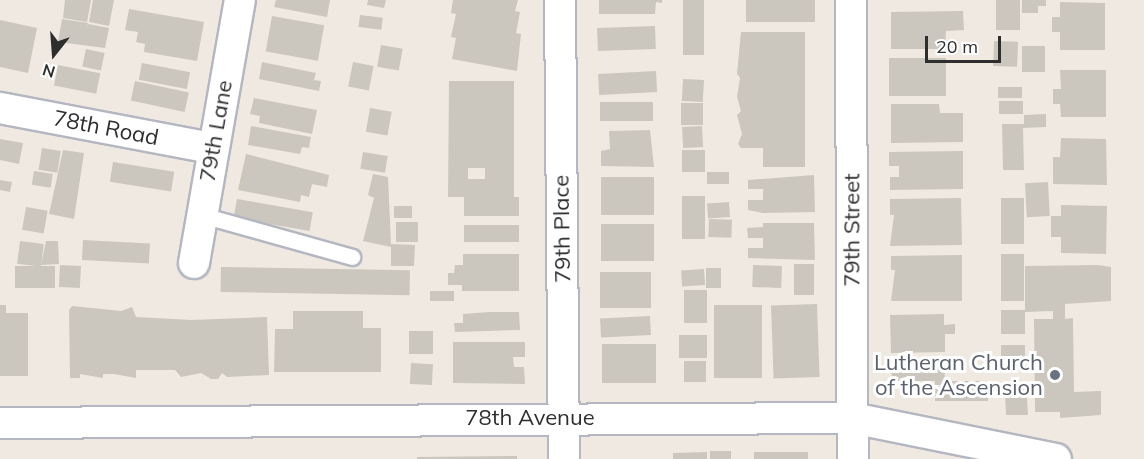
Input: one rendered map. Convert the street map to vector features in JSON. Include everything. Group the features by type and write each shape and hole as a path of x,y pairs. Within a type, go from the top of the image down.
{"street":[{"name":"79th Lane","path":"194,263 212,148 240,0"},
{"name":"79th Place","path":"560,0 564,459"},
{"name":"79th Street","path":"851,0 853,459"},
{"name":"78th Road","path":"0,108 212,148"},
{"name":"78th Avenue","path":"0,423 564,417 852,418 1056,459"}],"lane":[{"path":"202,215 352,257"}],"building":[{"path":"65,0 91,0 87,22 63,18"},
{"path":"93,0 114,0 109,26 89,22"},
{"path":"276,0 330,0 327,17 274,7"},
{"path":"368,0 386,0 384,8 367,5"},
{"path":"453,0 518,0 515,11 520,12 516,33 521,34 517,71 452,59 456,38 451,37 456,14 451,13"},
{"path":"599,0 662,0 662,3 656,2 655,14 599,14"},
{"path":"683,0 704,0 704,55 683,55"},
{"path":"746,0 815,0 815,22 746,22"},
{"path":"996,0 1020,0 1020,30 996,30"},
{"path":"1022,0 1046,0 1046,6 1038,6 1038,13 1022,13"},
{"path":"1060,2 1105,3 1105,50 1060,50 1060,32 1052,32 1052,17 1060,17"},
{"path":"129,9 204,22 197,61 144,52 145,44 136,42 138,32 125,30"},
{"path":"963,11 964,30 946,31 945,49 891,49 891,12"},
{"path":"360,15 383,18 381,30 359,27"},
{"path":"272,16 324,25 318,61 266,51"},
{"path":"62,19 88,23 86,31 88,24 109,28 105,48 58,42"},
{"path":"0,20 37,28 28,73 0,67"},
{"path":"655,26 656,49 598,51 597,28"},
{"path":"741,32 805,32 805,167 763,167 763,148 741,148 738,144 742,134 737,115 741,111 737,97 740,78 737,74"},
{"path":"994,41 1018,42 1017,67 993,66"},
{"path":"381,45 403,49 399,70 377,67"},
{"path":"1022,46 1045,46 1045,72 1022,72"},
{"path":"86,49 105,53 101,71 82,67"},
{"path":"889,58 946,58 946,96 889,96"},
{"path":"262,62 316,73 314,80 321,81 319,91 259,79"},
{"path":"353,62 374,66 369,91 348,87"},
{"path":"142,63 190,72 187,89 139,80"},
{"path":"58,65 100,73 96,94 54,86"},
{"path":"1060,70 1106,70 1106,117 1061,117 1060,104 1053,104 1053,89 1061,89"},
{"path":"656,71 657,92 599,95 598,74"},
{"path":"683,79 704,80 703,102 682,101"},
{"path":"135,81 189,92 185,112 131,101"},
{"path":"449,81 514,81 514,197 519,197 519,216 464,216 464,197 448,197","holes":["468,168 485,168 485,179 468,179"]},
{"path":"998,87 1022,87 1022,98 998,98"},
{"path":"254,98 317,110 312,134 259,123 260,116 250,114"},
{"path":"999,101 1023,101 1023,114 999,114"},
{"path":"600,102 653,102 653,121 600,121"},
{"path":"681,103 703,103 703,125 681,125"},
{"path":"891,104 939,104 940,113 963,113 963,142 891,143"},
{"path":"370,108 392,112 387,135 366,132"},
{"path":"1046,114 1046,127 1023,128 1024,170 1003,170 1002,124 1024,124 1024,115"},
{"path":"251,126 311,137 309,148 302,147 300,154 248,145"},
{"path":"702,126 703,147 683,148 682,127"},
{"path":"650,130 654,167 601,166 601,151 610,149 609,131"},
{"path":"1061,138 1106,139 1107,185 1053,184 1053,157 1060,157"},
{"path":"0,139 23,143 19,164 0,160"},
{"path":"42,148 61,151 57,173 39,170"},
{"path":"63,150 84,153 74,219 49,214"},
{"path":"682,150 705,150 705,172 682,172"},
{"path":"963,151 963,189 890,190 890,177 899,177 899,166 889,166 889,152"},
{"path":"363,152 388,156 385,173 360,169"},
{"path":"246,154 329,175 327,187 312,184 309,197 301,195 300,202 238,190"},
{"path":"113,162 174,172 171,191 110,182"},
{"path":"34,171 53,174 51,188 32,185"},
{"path":"707,172 729,172 729,184 707,184"},
{"path":"373,174 388,177 391,244 415,245 414,266 391,266 391,247 363,241 374,198 368,195"},
{"path":"814,175 815,212 763,213 748,210 748,200 763,200 763,189 748,189 748,180"},
{"path":"601,177 654,177 654,215 601,215"},
{"path":"0,180 12,182 10,192 0,190"},
{"path":"1048,182 1050,216 1027,217 1025,183"},
{"path":"682,196 705,196 705,239 682,239"},
{"path":"961,198 962,245 890,246 894,215 890,215 890,199"},
{"path":"1001,198 1024,198 1024,244 1001,244"},
{"path":"237,199 313,212 310,231 234,218"},
{"path":"729,202 730,217 708,218 707,204"},
{"path":"1061,205 1107,206 1106,254 1061,253 1061,237 1051,237 1051,216 1061,216"},
{"path":"394,206 412,206 412,218 394,218"},
{"path":"26,207 48,211 44,233 22,230"},
{"path":"709,219 732,220 731,238 708,237"},
{"path":"396,222 418,222 418,242 396,242"},
{"path":"763,223 814,223 815,260 748,258 748,248 763,248 763,238 748,238 747,228 763,227"},
{"path":"601,224 654,224 654,261 601,261"},
{"path":"464,225 519,225 519,242 464,242"},
{"path":"83,240 150,244 149,263 82,260"},
{"path":"20,241 44,244 41,267 17,264"},
{"path":"46,241 58,241 59,264 41,265"},
{"path":"463,254 519,254 519,291 462,291 462,285 448,285 448,273 454,273 455,265 463,265"},
{"path":"1001,254 1024,254 1024,301 1001,301"},
{"path":"962,255 962,301 891,301 895,270 891,270 891,256"},
{"path":"794,264 814,264 814,295 794,295"},
{"path":"60,265 81,266 80,288 59,287"},
{"path":"753,265 782,266 781,288 752,287"},
{"path":"1098,265 1111,267 1111,301 1065,304 1065,319 1073,318 1074,392 1101,391 1101,415 1060,418 1060,412 1035,412 1034,319 1053,319 1053,311 1025,312 1025,266"},
{"path":"15,266 55,266 55,288 15,288"},
{"path":"221,267 410,270 410,295 221,292"},
{"path":"706,268 721,268 721,288 706,288"},
{"path":"704,269 705,285 682,287 681,271"},
{"path":"600,272 651,272 651,308 600,308"},
{"path":"684,290 707,290 707,323 684,323"},
{"path":"430,291 454,291 454,301 430,301"},
{"path":"817,304 820,377 774,379 771,306"},
{"path":"0,305 6,305 6,313 28,313 28,376 0,376"},
{"path":"714,305 762,305 762,378 714,378"},
{"path":"72,306 121,311 132,307 136,317 191,320 267,317 269,375 227,377 222,373 218,379 211,379 201,373 181,377 175,370 136,370 136,378 114,374 103,374 103,378 80,374 80,378 70,378 69,310"},
{"path":"1001,310 1025,310 1025,334 1001,334"},
{"path":"293,311 363,311 363,328 381,328 381,372 274,372 275,329 293,329"},
{"path":"519,312 520,330 455,332 454,323 463,323 463,314"},
{"path":"944,314 944,325 955,324 955,334 945,334 945,352 891,353 890,315"},
{"path":"650,316 651,335 601,338 600,319"},
{"path":"409,331 433,331 433,354 409,354"},
{"path":"679,335 707,335 707,358 679,358"},
{"path":"453,342 525,342 525,357 513,357 514,367 524,367 525,384 453,383"},
{"path":"602,344 656,344 656,383 602,383"},
{"path":"1001,345 1025,345 1025,369 1001,369"},
{"path":"684,361 706,361 706,382 684,382"},
{"path":"944,362 945,381 988,381 988,401 935,401 935,381 892,381 891,363"},
{"path":"411,363 433,364 432,385 410,384"},
{"path":"1016,382 1026,382 1028,415 1006,415 1005,392 1016,392"},
{"path":"710,451 731,451 731,459 710,459"},
{"path":"707,452 707,459 673,459 673,453"},
{"path":"754,452 808,452 808,459 754,459"},
{"path":"517,456 517,459 417,459 417,457"}],"place":[{"name":"Lutheran Church of the Ascension","path":"1055,375"}]}
